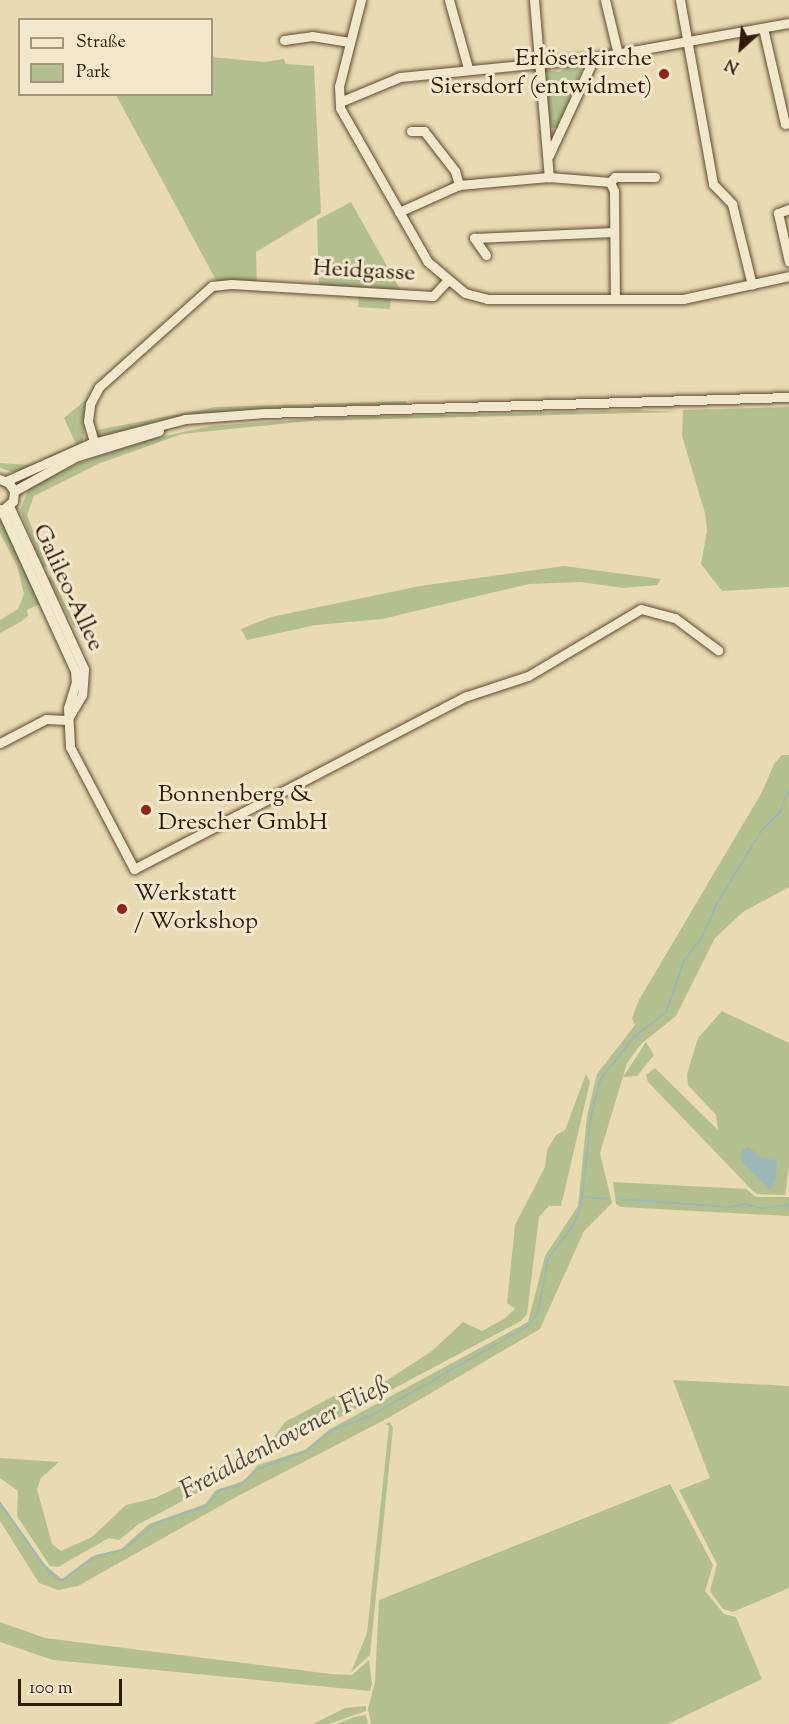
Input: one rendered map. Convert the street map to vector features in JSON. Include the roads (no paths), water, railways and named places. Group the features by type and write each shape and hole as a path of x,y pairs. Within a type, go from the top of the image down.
{"street":[{"path":"361,0 339,86 340,102 344,115 428,262 447,281"},
{"path":"449,0 468,68"},
{"path":"534,0 538,62 549,155 549,177"},
{"path":"605,0 618,54"},
{"path":"680,0 713,184 732,204 752,285"},
{"path":"340,102 400,77 468,68 594,58 789,23"},
{"path":"762,28 784,125"},
{"path":"284,40 312,36 350,42"},
{"path":"549,155 594,58"},
{"path":"411,131 424,130 455,171 459,185"},
{"path":"399,212 459,185 549,177 610,182 615,177 655,177"},
{"path":"610,182 614,191 615,298"},
{"path":"789,209 778,213 789,262"},
{"path":"486,255 474,238 614,232"},
{"name":"Heidgasse","path":"95,446 90,404 99,387 212,286 231,284 433,296 447,281 472,298 683,299 789,276"},
{"path":"14,491 3,480 95,446 211,418 276,412 789,397"},
{"path":"3,508 14,491 95,446"},
{"name":"Galileo-Allee","path":"3,508 75,671 67,720 70,747 134,869 269,801 467,696 528,676 640,609 675,618 718,650"},
{"path":"0,744 46,719 67,720"}],"water":[{"path":"749,1147 762,1158 777,1159 776,1181 770,1190 741,1161 742,1149"}],"waterway":[{"name":"Freialdenhovener Fließ","path":"0,1503 43,1564 56,1579 63,1580 96,1556 123,1550 156,1523 207,1506 220,1490 239,1486 258,1469 306,1451 331,1431 372,1415 528,1326 538,1313 548,1259 574,1224 581,1206 591,1117 600,1080 634,1037 666,1012 684,961 702,937 716,905 762,830 780,812 789,788"},
{"path":"582,1197 609,1199"},
{"path":"617,1199 729,1207 745,1204 761,1208 789,1205"}],"place":[{"name":"Erlöserkirche Siersdorf (entwidmet)","path":"664,74"},
{"name":"Bonnenberg & Drescher GmbH","path":"146,810"},
{"name":"Werkstatt / Workshop","path":"122,909"}]}
